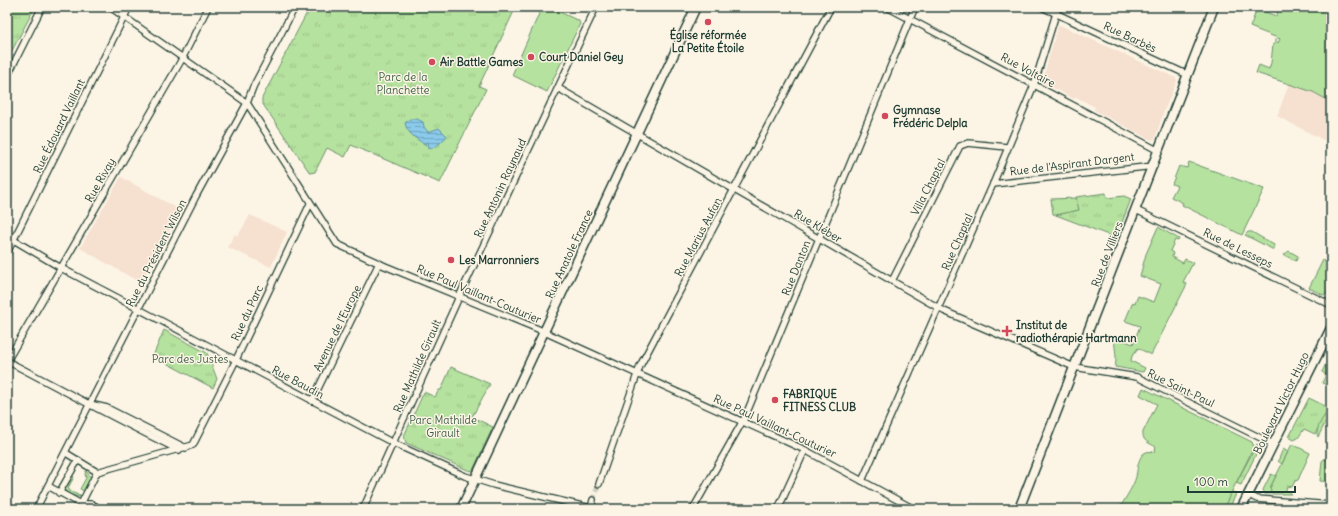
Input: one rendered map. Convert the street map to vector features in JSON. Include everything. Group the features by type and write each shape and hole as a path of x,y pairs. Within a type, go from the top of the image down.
{"street":[{"path":"7,77 42,7"},
{"name":"Rue Paul Vaillant-Couturier","path":"110,7 182,59 247,103 310,204 337,244 379,264 544,332 638,373 805,450 914,509"},
{"name":"Rue Édouard Vaillant","path":"7,253 129,7"},
{"name":"Rue Rivay","path":"7,361 182,59 208,7"},
{"name":"Rue du Président Wilson","path":"36,509 66,453 138,309 247,103 253,87 295,7"},
{"name":"Rue Antonin Raynaud","path":"459,297 596,7"},
{"name":"Rue Anatole France","path":"461,509 696,7"},
{"name":"Rue Marius Aufan","path":"599,484 638,373 831,7"},
{"name":"Rue Voltaire","path":"887,7 1159,151"},
{"name":"Rue Danton","path":"693,509 742,421 915,7"},
{"name":"Rue Barbès","path":"1042,7 1188,75"},
{"name":"Rue Chaptal","path":"862,480 993,184 1034,85 1058,7"},
{"name":"Rue de Villiers","path":"1019,509 1154,166 1214,7"},
{"name":"Rue Kléber","path":"558,88 735,189 938,308 1074,367"},
{"name":"Villa Chaptal","path":"892,281 960,146 968,143 1007,148"},
{"name":"Rue de l'Aspirant Dargent","path":"993,184 1154,166"},
{"name":"Rue du Parc","path":"186,448 193,445 236,360 310,204"},
{"name":"Rue de Lesseps","path":"1136,210 1331,305"},
{"name":"Rue Baudin","path":"7,236 61,268 393,443 475,480 593,508"},
{"name":"Avenue de l'Europe","path":"312,400 379,264"},
{"name":"Rue Mathilde Girault","path":"363,509 459,297"},
{"name":"Boulevard Victor Hugo","path":"1242,509 1331,328"},
{"path":"7,361 90,403 104,413 179,450"},
{"name":"Rue Saint-Paul","path":"1074,367 1137,377 1273,444"},
{"path":"90,403 107,408 186,448"},
{"path":"66,453 97,472 186,448"},
{"path":"778,509 805,450"},
{"path":"59,493 78,460"},
{"path":"81,504 97,472"},
{"path":"48,486 81,504 92,504 100,509"},
{"path":"1249,495 1257,499 1331,505"},
{"path":"593,500 593,508"},
{"path":"81,504 84,509"}],"shaded area":[{"path":"1060,25 1176,78 1177,81 1164,111 1155,139 1151,140 1094,110 1095,107 1076,97 1074,99 1042,82 1058,26"},
{"path":"1289,84 1313,92 1331,102 1331,144 1277,116"},
{"path":"121,177 180,210 141,283 80,248"},
{"path":"250,215 287,232 271,267 227,247 235,234 238,236"}],"green space":[{"path":"7,7 35,7 7,60"},
{"name":"Parc de la Planchette","path":"310,7 513,7 515,9 479,86 486,89 440,183 351,145 345,157 327,148 315,172 310,173 262,103 262,98"},
{"path":"542,7 549,7 579,21 580,24 547,92 512,75"},
{"path":"1280,7 1331,7 1331,102 1313,92 1256,73 1259,65 1269,69 1273,44 1275,44 1275,39 1278,43 1280,39 1250,27 1257,9 1276,16"},
{"path":"1189,162 1264,189 1242,235 1182,205 1183,203 1171,197 1177,186 1172,184 1179,166 1187,168"},
{"path":"1106,193 1107,198 1124,196 1131,199 1116,238 1056,215 1078,210 1076,197"},
{"path":"1076,198 1079,210 1056,215 1053,214 1051,199"},
{"path":"1158,227 1179,239 1178,241 1175,240 1170,251 1173,253 1172,257 1183,263 1185,259 1193,263 1183,282 1187,284 1151,355 1138,348 1132,356 1131,361 1145,368 1143,372 1115,367 1115,337 1133,344 1140,326 1125,321 1133,302 1135,303 1138,296 1154,302 1161,284 1140,276 1146,254"},
{"path":"1248,232 1252,232 1274,245 1274,250 1245,235"},
{"path":"1289,251 1298,256 1296,261 1284,255"},
{"path":"1323,260 1331,265 1331,290 1330,293 1323,295 1309,288"},
{"name":"Parc des Justes","path":"164,330 207,353 217,379 213,388 153,356"},
{"path":"1331,353 1331,365 1326,375 1322,372"},
{"path":"1331,365 1331,387 1322,383"},
{"name":"Parc Mathilde Girault","path":"451,367 490,384 472,417 493,427 473,470 470,471 406,443 404,436 424,392 435,397 439,390 441,390"},
{"path":"1143,388 1252,442 1254,447 1223,509 1124,509 1121,506 1135,481 1140,459 1145,453 1154,452 1156,447 1145,440 1143,432 1157,404 1140,395"},
{"path":"1309,398 1329,408 1315,434 1304,429 1298,438 1294,440 1289,437"},
{"path":"1330,409 1331,412 1318,437 1318,426"},
{"path":"1257,444 1260,446 1241,485 1236,483"},
{"path":"1292,444 1310,453 1298,480 1295,481 1292,487 1287,486 1286,490 1291,494 1272,494 1270,488"},
{"path":"1283,449 1288,452 1282,464 1278,461"},
{"path":"1324,459 1331,460 1331,482 1320,481 1322,461"},
{"path":"86,471 91,477 84,491 80,489 86,478"},
{"path":"1271,474 1276,476 1270,488 1272,494 1265,494 1263,490"},
{"path":"71,475 74,477 68,488 71,492 81,496 79,497 68,494 65,489"},
{"path":"1231,491 1236,494 1229,509 1223,509"}],"water":[{"path":"410,119 417,119 423,122 424,127 428,132 439,128 447,136 436,146 429,149 428,142 426,145 413,136 406,127 405,123"}],"tunnel":[{"path":"593,500 599,484"}],"place":[{"name":"Église réformée La Petite Étoile","path":"708,22"},
{"name":"Court Daniel Gey","path":"531,57"},
{"name":"Air Battle Games","path":"432,62"},
{"name":"Gymnase Frédéric Delpla","path":"885,116"},
{"name":"Les Marronniers","path":"451,260"},
{"name":"Institut de radiothérapie Hartmann","path":"1007,331"},
{"name":"FABRIQUE FITNESS CLUB","path":"775,400"}]}
